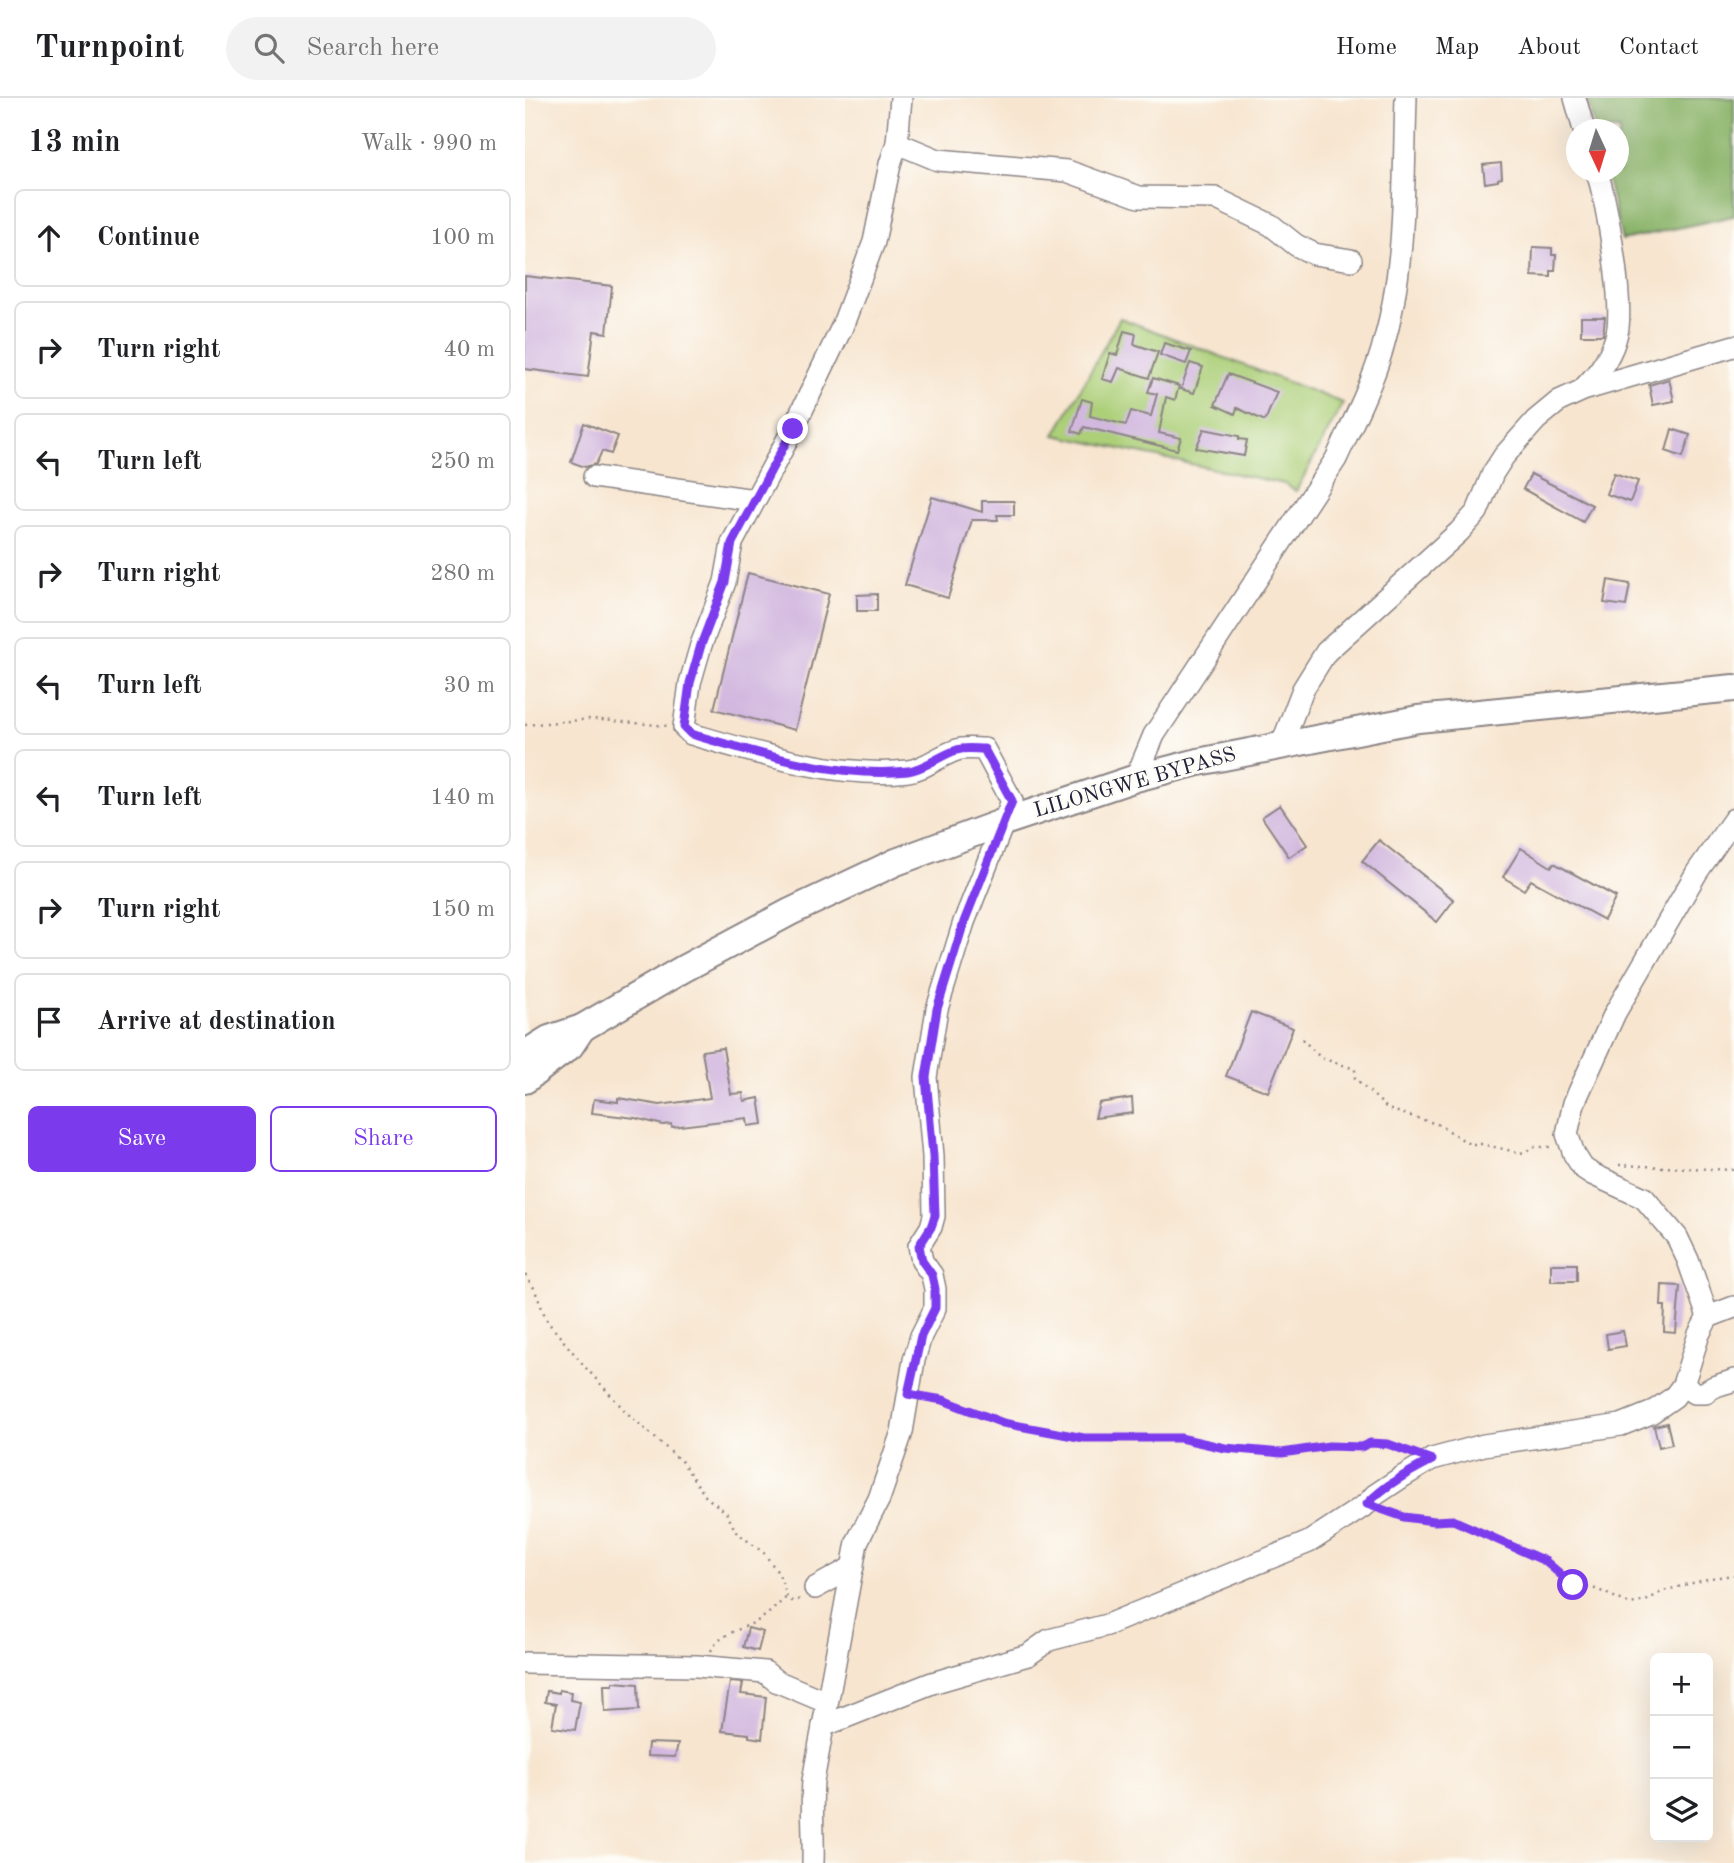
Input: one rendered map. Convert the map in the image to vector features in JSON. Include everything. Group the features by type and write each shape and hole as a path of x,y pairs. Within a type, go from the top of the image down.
{"main road":[{"name":"LILONGWE BYPASS","path":"525,1054 549,1039 582,1028 683,969 790,912 896,862 1136,778 1282,744 1418,719 1734,688"},
{"name":"LILONGWE BYPASS","path":"525,1080 570,1046 582,1028"}],"street":[{"path":"813,1863 814,1837 810,1815 812,1793 825,1702 857,1542 879,1499 902,1432 921,1336 935,1308 932,1275 922,1261 919,1246 935,1216 926,1077 928,1053 947,971 972,899 1012,801 984,749 959,749 912,771 891,772 824,767 760,754 691,734 684,727 690,683 725,582 732,543 793,429 842,327 874,242 897,143 901,98"},
{"path":"1136,778 1154,735 1336,459 1382,351 1402,245 1406,181 1406,98"},
{"path":"1575,98 1581,119"},
{"path":"897,143 937,160 1067,171 1139,197 1215,198 1271,225 1296,245 1314,254 1352,260"},
{"path":"1583,390 1611,353 1618,331 1619,307 1599,182"},
{"path":"1282,744 1303,689 1327,652 1450,541 1477,512 1493,473 1504,456 1536,420 1559,401 1583,390 1734,346"},
{"path":"594,477 754,500"},
{"path":"1708,1317 1682,1246 1657,1212 1635,1192 1583,1168 1574,1154 1567,1134 1574,1103 1615,1013 1697,872 1734,820"},
{"path":"823,1726 932,1683 1028,1656 1049,1640 1107,1625 1310,1542 1367,1504 1375,1495 1432,1460 1483,1445 1621,1425 1651,1413 1674,1397 1683,1385 1699,1334 1708,1317 1734,1307"},
{"path":"1683,1385 1695,1393 1705,1393 1713,1385 1734,1380"},
{"path":"815,1588 853,1567"},
{"path":"525,1663 697,1666 765,1672 776,1681 825,1702"}],"path":[{"path":"525,725 591,719 684,727"},
{"path":"1302,1039 1321,1058 1355,1069 1355,1078 1388,1109 1440,1125 1469,1144 1521,1153 1535,1147 1556,1147 1574,1154"},
{"path":"1591,1174 1601,1165 1734,1170"},
{"path":"525,1275 534,1288 547,1321 627,1413 682,1462 706,1497 726,1512 736,1532 764,1553 779,1574 787,1597 792,1601 809,1597 815,1588"},
{"path":"908,1394 943,1400 1003,1423 1084,1438 1180,1438 1225,1448 1282,1453 1329,1446 1388,1444 1432,1460"},
{"path":"1367,1504 1404,1517 1434,1521 1453,1520 1545,1561 1573,1585 1596,1589 1630,1604 1646,1601 1663,1591 1711,1578 1734,1575"},
{"path":"697,1666 711,1653 714,1644 767,1615 787,1597"}],"green space":[{"path":"1587,98 1734,98 1734,216 1622,240 1608,182 1629,182 1629,119 1592,119"},
{"path":"1120,318 1343,403 1296,491 1284,484 1055,435"}],"building":[{"path":"1501,163 1502,178 1485,183 1483,165"},
{"path":"1533,247 1552,248 1552,255 1556,255 1555,271 1551,271 1551,277 1532,276"},
{"path":"525,276 612,286 607,333 594,331 588,377 525,369"},
{"path":"1581,317 1605,317 1603,335 1581,335"},
{"path":"1124,331 1136,334 1134,344 1158,352 1149,378 1119,368 1113,382 1102,379 1110,353 1117,355"},
{"path":"1164,343 1191,351 1186,364 1160,355"},
{"path":"1190,363 1203,367 1194,393 1181,389"},
{"path":"1228,374 1277,392 1265,421 1237,408 1235,414 1215,405"},
{"path":"1153,378 1179,386 1175,400 1166,397 1159,433 1181,438 1177,450 1084,427 1081,434 1072,431 1082,399 1092,402 1090,416 1126,425 1131,411 1151,416 1157,394 1148,392"},
{"path":"1669,379 1674,401 1653,405 1649,385"},
{"path":"584,423 618,436 611,454 602,451 596,464 585,467 571,462"},
{"path":"1204,429 1247,440 1244,456 1196,448"},
{"path":"1672,429 1690,435 1683,457 1666,451"},
{"path":"1614,473 1638,481 1630,502 1606,494"},
{"path":"1531,474 1592,505 1583,522 1523,489"},
{"path":"932,497 982,512 982,501 1014,501 1014,515 997,515 998,520 972,520 948,598 905,585"},
{"path":"748,573 829,594 795,730 714,709"},
{"path":"1608,580 1630,584 1626,606 1604,603"},
{"path":"877,594 877,611 857,611 857,595"},
{"path":"1280,805 1307,845 1289,857 1262,817"},
{"path":"1379,840 1454,900 1437,922 1362,861"},
{"path":"1521,848 1551,867 1554,863 1616,897 1604,920 1531,880 1524,890 1503,877"},
{"path":"1251,1012 1293,1028 1268,1092 1226,1076"},
{"path":"723,1048 731,1094 743,1093 744,1101 759,1098 763,1124 748,1126 747,1118 672,1127 671,1124 592,1113 594,1099 618,1102 618,1098 660,1105 710,1098 702,1051"},
{"path":"1132,1098 1133,1113 1095,1118 1099,1103"},
{"path":"1551,1264 1577,1264 1577,1281 1551,1281"},
{"path":"1662,1285 1680,1286 1676,1333 1664,1332 1665,1306 1661,1306"},
{"path":"1623,1331 1626,1346 1608,1349 1606,1334"},
{"path":"1667,1423 1672,1444 1659,1447 1654,1426"},
{"path":"748,1628 763,1632 758,1651 743,1647"},
{"path":"613,1682 638,1684 639,1710 605,1712 604,1685 613,1685"},
{"path":"730,1682 743,1683 741,1694 766,1697 762,1739 749,1737 749,1734 722,1731"},
{"path":"559,1690 571,1692 570,1700 580,1702 575,1730 552,1727 556,1704 545,1702 547,1691 559,1693"},
{"path":"648,1743 678,1744 675,1757 647,1756"}],"route":[{"path":"793,429 732,543 725,582 690,683 684,727 691,734 760,754 824,767 891,772 912,771 959,749 984,749 1012,801 972,899 947,971 928,1053 926,1077 935,1216 919,1246 922,1261 932,1275 935,1308 921,1336 908,1394 943,1400 1003,1423 1084,1438 1180,1438 1225,1448 1282,1453 1329,1446 1388,1444 1432,1460 1375,1495 1367,1504 1404,1517 1434,1521 1453,1520 1545,1561 1573,1585"}]}
